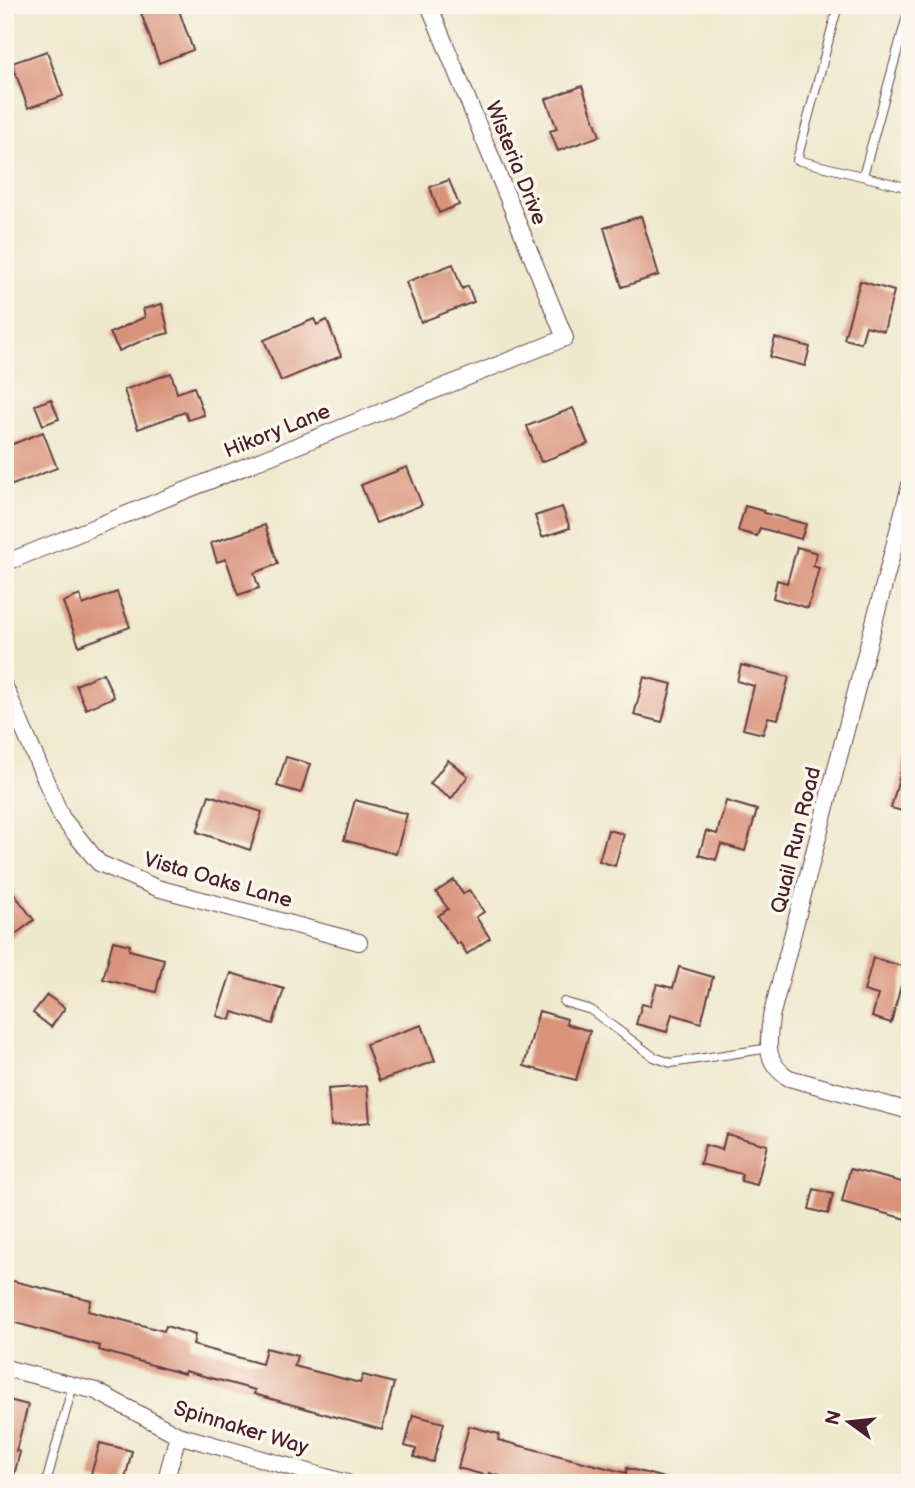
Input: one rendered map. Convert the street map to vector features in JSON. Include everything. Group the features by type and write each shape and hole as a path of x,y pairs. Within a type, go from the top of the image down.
{"street":[{"name":"Wisteria Drive","path":"429,5 565,338"},
{"name":"Hikory Lane","path":"5,563 565,338"},
{"name":"Quail Run Road","path":"769,1048 771,1017 910,485"},
{"name":"Vista Oaks Lane","path":"5,687 62,818 99,863 157,888 359,942"},
{"path":"769,1048 770,1059 779,1072 789,1078 910,1111"},
{"name":"Spinnaker Way","path":"5,1368 96,1391 178,1435 347,1483"},
{"path":"165,1483 178,1435"}],"lane":[{"path":"838,5 797,160 910,188"},
{"path":"863,176 910,5"},
{"path":"564,1002 591,1010 654,1057 671,1063 769,1048"},
{"path":"46,1483 72,1385"}],"building":[{"path":"161,5 177,5 193,50 159,63 141,13"},
{"path":"47,51 63,96 28,108 12,63"},
{"path":"582,86 600,136 558,151 550,131 557,129 546,99"},
{"path":"449,180 459,205 439,213 430,187"},
{"path":"641,216 659,275 622,287 604,228"},
{"path":"453,264 462,289 468,286 474,302 421,322 406,282"},
{"path":"860,281 894,291 884,331 866,326 861,343 844,339"},
{"path":"162,304 169,333 146,339 119,351 110,333 145,317 143,309"},
{"path":"314,319 317,325 327,320 341,356 281,381 264,340"},
{"path":"775,338 810,347 805,366 770,357"},
{"path":"171,373 177,393 194,387 204,415 188,420 185,412 138,429 124,390"},
{"path":"51,399 59,419 43,425 35,405"},
{"path":"573,408 588,444 541,462 527,426"},
{"path":"43,432 57,468 10,486 5,474 5,447"},
{"path":"407,467 422,505 376,523 361,485"},
{"path":"745,506 806,524 801,539 760,528 757,536 738,531"},
{"path":"562,507 570,528 542,537 535,516"},
{"path":"265,525 278,564 254,573 259,588 238,595 226,559 217,562 211,543"},
{"path":"797,547 817,553 813,566 819,568 808,608 773,598 777,580 787,583"},
{"path":"117,592 130,627 79,646 63,602 80,595 83,605"},
{"path":"741,665 789,677 778,719 768,717 763,734 743,729 754,686 737,681"},
{"path":"103,673 114,697 86,709 76,685"},
{"path":"644,677 672,684 662,722 634,715"},
{"path":"906,753 910,754 910,813 891,808"},
{"path":"286,757 310,764 301,793 277,786"},
{"path":"448,760 468,776 451,799 430,784"},
{"path":"209,795 262,812 250,850 197,832"},
{"path":"355,800 407,814 396,854 344,840"},
{"path":"726,801 757,810 745,851 721,844 716,860 699,855 706,831 717,834"},
{"path":"608,830 624,834 615,866 599,861"},
{"path":"454,880 463,894 469,890 484,912 476,917 490,938 467,954 438,916 448,909 436,892"},
{"path":"5,882 34,920 5,942"},
{"path":"113,941 130,945 129,950 164,959 156,992 103,979"},
{"path":"873,958 906,967 891,1023 872,1017 878,995 864,991"},
{"path":"679,967 713,977 701,1023 672,1014 667,1032 636,1024 642,1004 650,1006 657,984 673,988"},
{"path":"231,973 284,989 273,1024 233,1012 231,1020 217,1016"},
{"path":"47,995 65,1008 51,1027 33,1013"},
{"path":"539,1011 567,1019 566,1024 590,1031 576,1080 524,1066"},
{"path":"422,1025 435,1061 379,1081 366,1044"},
{"path":"367,1086 370,1122 331,1126 328,1089"},
{"path":"726,1134 767,1145 757,1185 741,1181 742,1174 700,1164 705,1145 722,1150"},
{"path":"850,1169 910,1184 910,1203 906,1219 842,1202"},
{"path":"814,1189 833,1194 828,1214 809,1209"},
{"path":"9,1280 91,1300 88,1311 164,1331 166,1326 195,1335 193,1345 262,1364 266,1348 297,1356 294,1366 360,1383 363,1375 394,1383 382,1430 254,1394 255,1390 185,1371 184,1374 99,1350 100,1346 5,1320 5,1295"},
{"path":"5,1399 28,1405 16,1451 20,1452 12,1483 5,1483"},
{"path":"413,1415 444,1423 433,1462 414,1457 416,1449 405,1446"},
{"path":"469,1426 499,1434 498,1440 626,1473 627,1468 668,1479 667,1483 524,1483 458,1468"},
{"path":"100,1443 132,1451 124,1483 107,1483 90,1478"}]}
